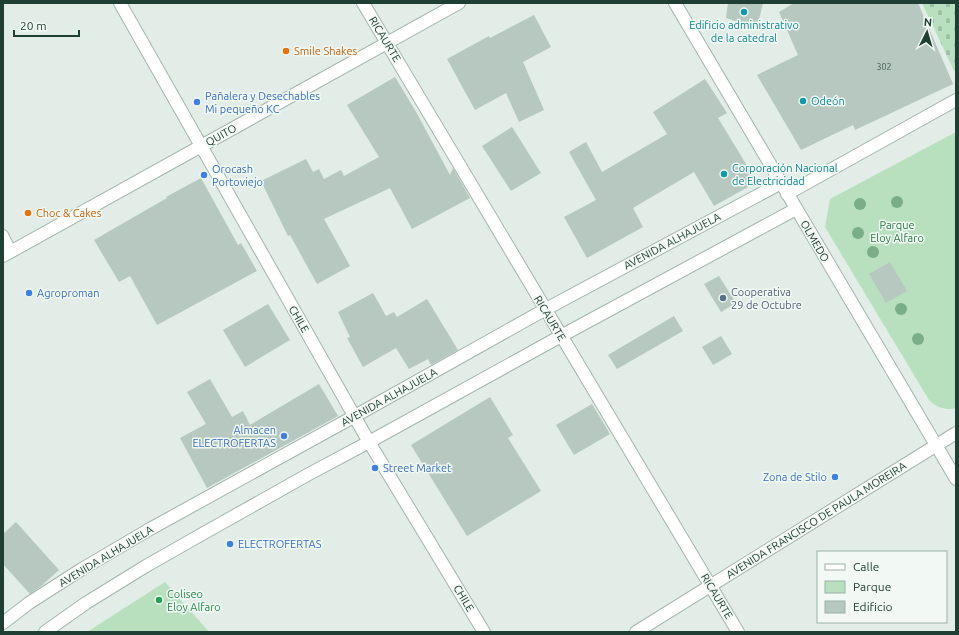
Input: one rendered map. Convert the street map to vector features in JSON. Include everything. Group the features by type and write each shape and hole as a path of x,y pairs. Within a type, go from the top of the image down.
{"street":[{"name":"CHILE","path":"120,3 369,442 484,632"},
{"name":"RICAURTE","path":"363,3 738,632"},
{"name":"QUITO","path":"7,254 459,3"},
{"name":"OLMEDO","path":"675,3 956,479"},
{"path":"787,194 956,100"},
{"name":"AVENIDA ALHAJUELA","path":"3,623 29,603 82,569 156,525 546,309 781,183"},
{"path":"45,632 86,603 146,566 309,474 796,209"},
{"name":"AVENIDA FRANCISCO DE PAULA MOREIRA","path":"636,632 956,433"}],"lane":[{"path":"3,235 7,254"}],"green space":[{"path":"922,3 956,3 956,70 954,71"},
{"name":"Parque Eloy Alfaro","path":"956,132 956,408 944,409 935,405 929,400 825,227 830,199"},
{"name":"Coliseo Eloy Alfaro","path":"165,582 209,632 87,632"}],"building":[{"name":"Edificio administrativo de la catedral","path":"728,3 763,3 757,28 726,18"},
{"path":"794,3 918,3 953,84 855,130 853,125 801,150 757,75 798,55 779,12"},
{"path":"534,15 551,47 523,62 544,110 519,122 506,93 475,110 447,59 489,36 490,38"},
{"path":"395,77 415,110 450,175 453,168 470,198 412,229 390,188 324,219 350,266 317,284 290,235 288,236 261,181 306,159 313,172 319,169 324,179 341,170 344,176 379,157 347,105"},
{"path":"705,79 727,113 718,118 757,182 714,206 694,172 633,208 643,227 587,258 564,217 596,200 569,152 586,142 602,172 667,134 653,112"},
{"path":"512,127 541,173 511,191 482,146"},
{"path":"201,178 238,245 241,243 257,271 157,325 130,276 119,282 94,240"},
{"path":"890,262 907,291 886,303 869,274"},
{"name":"Cooperativa 29 de Octubre","path":"719,276 736,303 721,312 704,284"},
{"path":"373,293 386,316 394,312 397,317 427,299 458,350 431,365 428,359 409,369 396,348 363,367 347,338 350,337 338,312"},
{"path":"268,304 290,340 245,367 223,330"},
{"path":"674,316 683,331 617,369 608,355"},
{"path":"721,336 732,354 713,365 702,347"},
{"path":"210,379 232,417 243,411 250,425 319,384 338,416 207,488 180,438 206,424 187,392"},
{"path":"490,397 513,435 508,438 541,491 467,536 411,445"},
{"path":"592,404 610,434 574,455 556,425"},
{"path":"16,522 59,570 30,594 3,564 3,534"}],"place":[{"name":"Edificio administrativo de la catedral","path":"744,12"},
{"name":"Smile Shakes","path":"286,51"},
{"name":"Odeón","path":"803,101"},
{"name":"Pañalera y Desechables Mi pequeño KC","path":"197,102"},
{"name":"Corporación Nacional de Electricidad","path":"724,174"},
{"name":"Orocash Portoviejo","path":"204,175"},
{"name":"Choc & Cakes","path":"28,213"},
{"name":"Agroproman","path":"29,293"},
{"name":"Cooperativa 29 de Octubre","path":"723,298"},
{"name":"Almacen ELECTROFERTAS","path":"284,436"},
{"name":"Street Market","path":"375,468"},
{"name":"Zona de Stilo","path":"835,477"},
{"name":"ELECTROFERTAS","path":"230,544"},
{"name":"Coliseo Eloy Alfaro","path":"159,600"}]}
